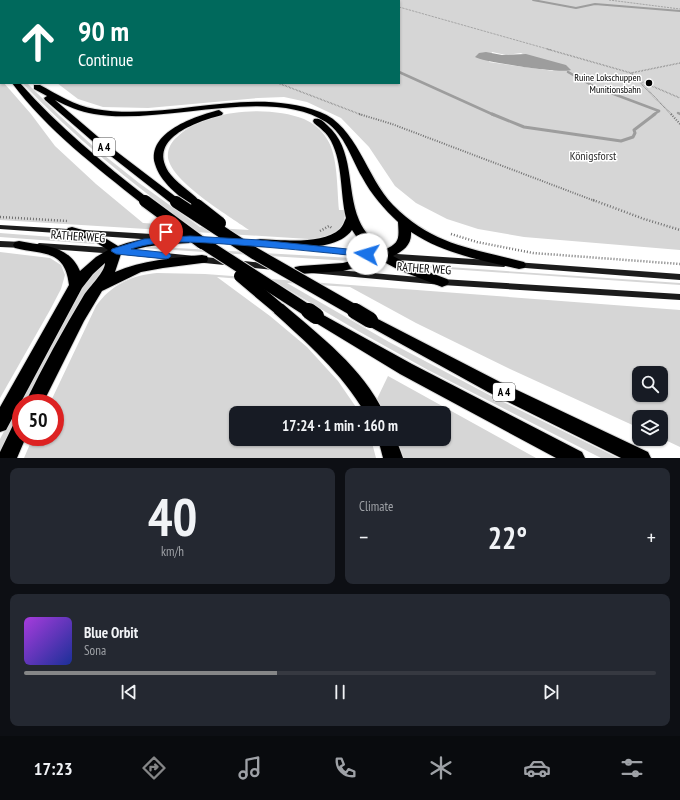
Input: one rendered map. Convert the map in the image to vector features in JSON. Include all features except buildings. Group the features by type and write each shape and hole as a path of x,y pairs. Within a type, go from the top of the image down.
{"highway":[{"name":"A 4","path":"17,84 57,127 100,165 145,201 203,243 316,316 406,369 575,458"},
{"name":"A 4","path":"35,85 77,125 135,172 176,202 257,248 370,320 494,387 641,458"},
{"path":"35,85 72,105 106,113 149,114 269,104 297,108 317,114 334,123 344,133 374,189 404,222 444,245 519,265"},
{"path":"352,218 343,233 325,241 257,248 197,204 170,180 159,162 158,155 164,142 181,126 209,115 234,110 272,109 306,116 316,120 330,131 340,148 352,218 364,239 382,256 442,282"},
{"path":"300,270 353,266 372,261 397,248 403,242 406,232 404,222"},
{"path":"72,231 104,240 116,251"},
{"path":"0,424 76,285 84,274 96,263 116,251 144,242 190,239"},
{"path":"203,243 315,340 348,373 363,392 371,406"},
{"path":"19,245 57,253 66,259 72,265 76,273 76,285"},
{"path":"39,394 93,293 110,270 116,251"},
{"path":"93,293 118,276 139,268 202,259"},
{"path":"7,458 12,446"},
{"path":"389,446 393,458"}],"main road":[{"name":"RATHER WEG","path":"0,227 190,239 257,248 680,277"},
{"name":"RATHER WEG","path":"0,244 116,251 300,270 442,282 680,297"}],"path":[{"path":"609,0 680,9"},
{"path":"400,7 631,73 680,63"},
{"path":"631,73 680,124"},
{"path":"638,80 680,98"},
{"path":"281,84 361,115 392,124 644,219 680,230"},
{"path":"447,233 477,242 533,253 680,264"}],"green space":[{"name":"Königsforst","path":"400,0 680,0 680,250 524,237 478,229 447,219 416,203 395,186 369,147 341,118 307,102 284,97 148,108 103,107 78,99 58,84 400,84","holes":["492,52 506,55 521,53 554,71 489,62"]},
{"path":"0,84 5,84 31,114 55,146 96,184 143,223 190,226 103,158 61,122 23,84 28,84 95,148 139,183 200,227 249,230 202,198 180,178 172,168 168,158 169,149 175,139 189,128 204,120 220,115 238,112 273,112 304,119 320,130 331,146 335,163 339,210 345,210 343,224 335,233 316,239 0,220"},
{"path":"0,233 91,240 95,244 0,237"},
{"path":"142,246 352,258 350,261 141,248"},
{"path":"0,252 50,258 61,265 65,275 61,289 50,310 0,398"},
{"path":"105,262 106,265 34,394 24,394 72,303 89,277"},
{"path":"419,265 680,283 680,285 420,267"},
{"path":"157,273 205,274 680,310 680,447 668,441 668,410 632,410 632,425 510,369 416,323 350,287 287,283 389,342 495,398 618,458 601,458 428,370 275,282 217,277 270,316 307,347 338,381 355,406 229,406 229,446 373,446 376,458 24,458 29,446 64,446 64,394 54,394 96,306 108,292 115,287 123,282 139,276"},
{"path":"388,376 442,406 379,406 376,401"},
{"path":"451,411 536,458 400,458 396,446 451,446"},
{"path":"12,416 12,435 0,458 0,439"}],"shaded area":[{"path":"486,52 502,55 526,54 566,65 571,70 565,71 523,67 492,62 475,57 479,53"}],"waterway":[{"path":"533,0 576,8 595,4 680,11"},
{"path":"400,72 494,115"},
{"path":"568,72 595,87 659,111 653,115"},
{"path":"492,114 524,127 621,141 633,137 635,133 634,130 655,114"}],"place":[{"name":"Ruine Lokschuppen Munitionsbahn","path":"649,83"}],"route":[{"path":"166,256 116,251 144,242 190,239 260,243 367,254"}]}
